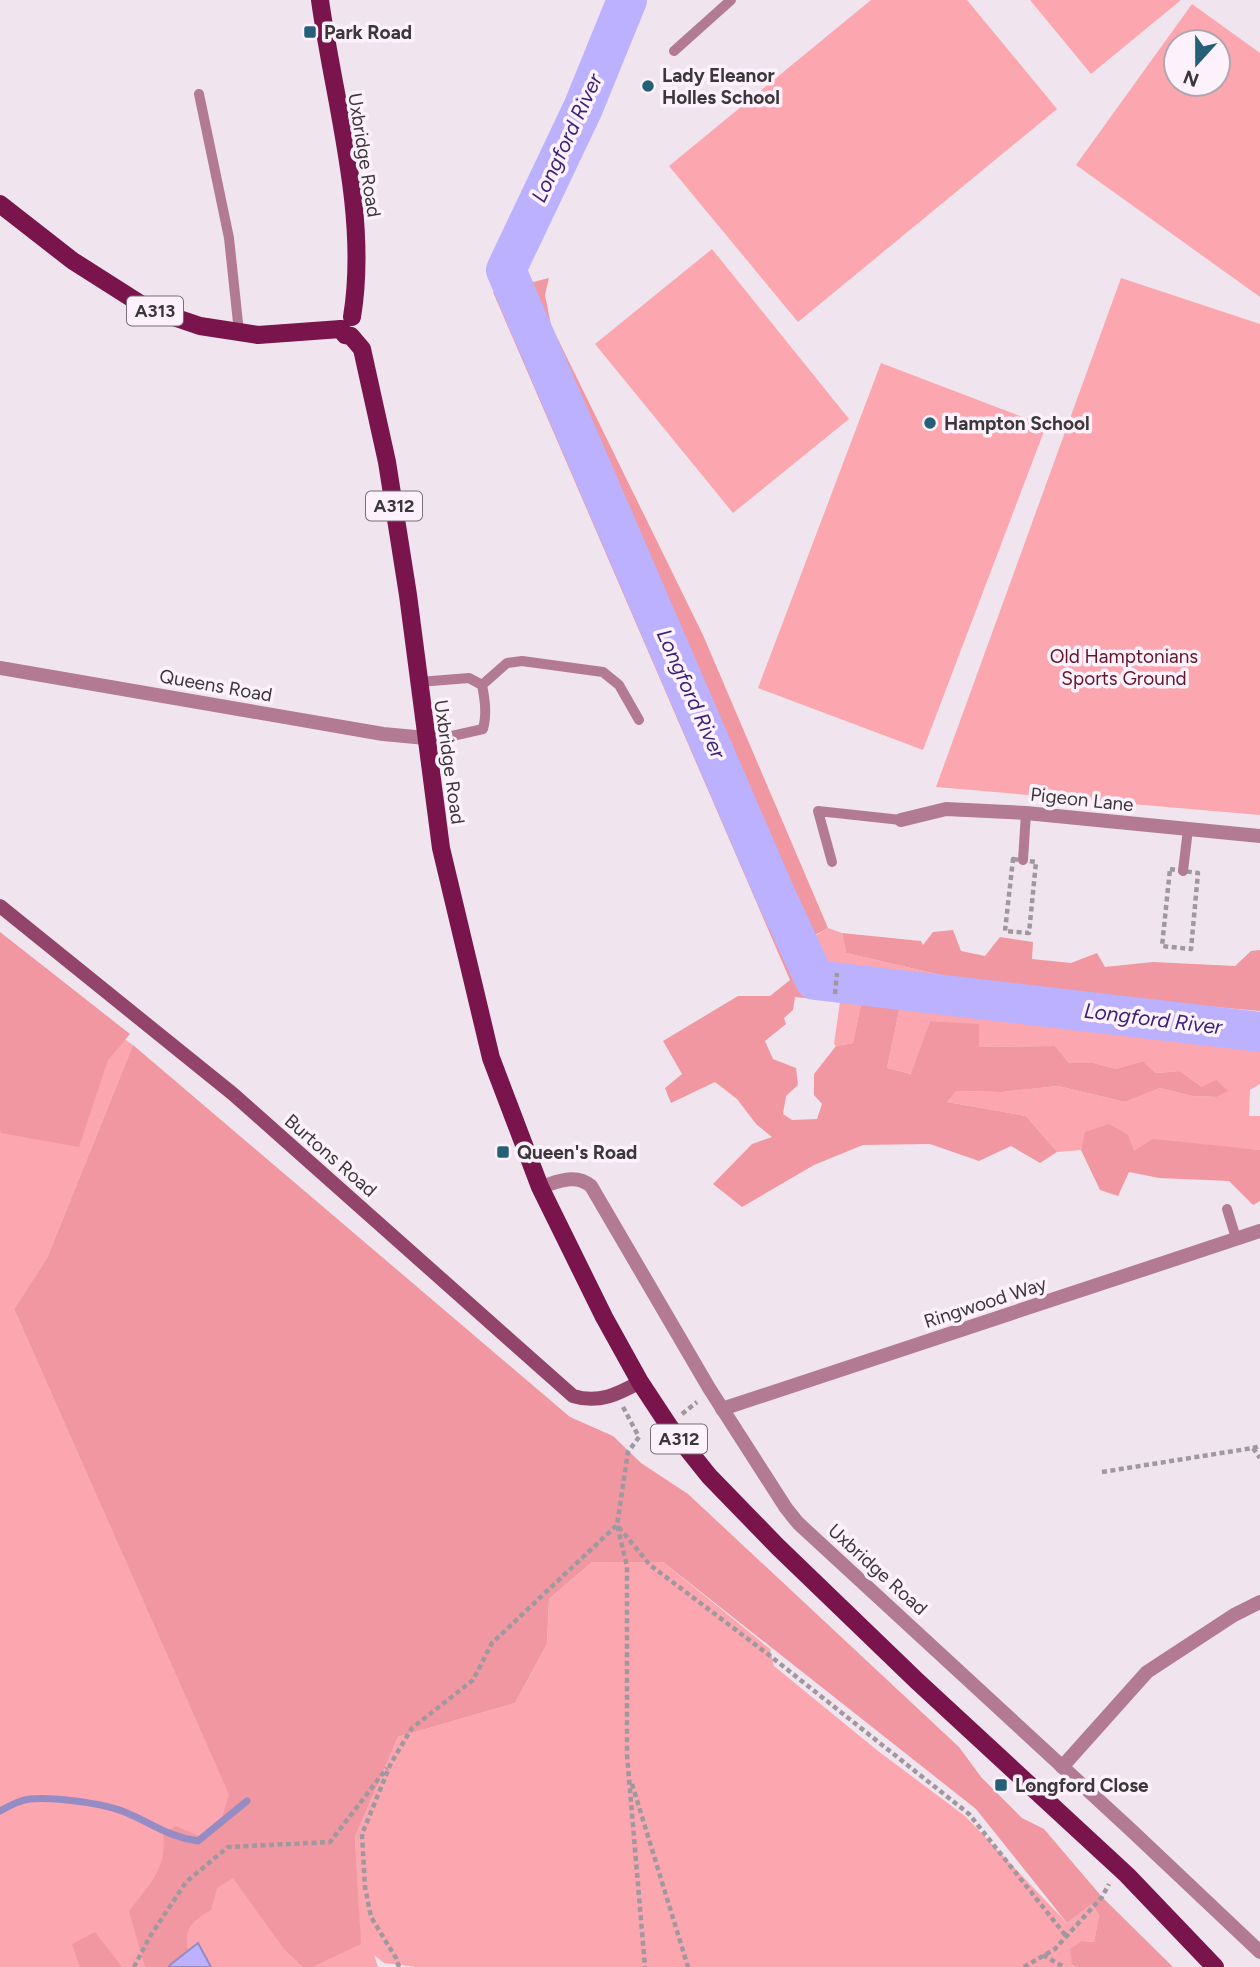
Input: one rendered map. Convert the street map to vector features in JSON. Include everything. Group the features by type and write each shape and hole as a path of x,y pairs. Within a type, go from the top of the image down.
{"main road":[{"name":"Uxbridge Road","path":"320,0 354,207 357,287 348,327 362,349 387,462 441,848 491,1058 540,1187 598,1306 640,1382 669,1426 709,1476 778,1548 1106,1854 1215,1967"},
{"name":"A313","path":"0,204 73,261 148,308 200,326 258,335 348,327"}],"street":[{"name":"Queens Road","path":"0,668 383,734 425,738"},
{"name":"Pigeon Lane","path":"901,820 946,809 1026,813 1260,836"},
{"name":"Burtons Road","path":"0,906 233,1094 573,1396 587,1400 607,1397 640,1382"},
{"name":"Uxbridge Road","path":"540,1187 572,1179 582,1179 591,1186 722,1409 798,1523 1260,1952"},
{"name":"Ringwood Way","path":"722,1409 1260,1231"},
{"path":"1062,1767 1147,1672 1234,1615 1260,1602"}],"lane":[{"path":"674,51 731,0"},
{"path":"199,94 229,238 239,332"},
{"path":"482,685 507,663 522,662 603,672 619,685 639,720"},
{"path":"419,682 469,678 482,685"},
{"path":"425,738 474,733 483,729 485,702 482,685"},
{"path":"832,862 818,811 901,820"},
{"path":"1023,860 1026,813"},
{"path":"1183,871 1188,829"},
{"path":"1227,1209 1236,1238"}],"path":[{"path":"1013,859 1023,860 1036,862 1029,933 1004,931 1013,859"},
{"path":"1170,869 1183,871 1198,873 1191,949 1162,946 1170,869"},
{"path":"835,994 837,973"},
{"path":"620,1402 639,1437"},
{"path":"645,1967 629,1774 627,1566 617,1525 628,1452 639,1437 653,1436"},
{"path":"1102,1472 1260,1446"},
{"path":"1253,1448 1260,1458"},
{"path":"134,1967 149,1938 186,1882 229,1847 330,1842 391,1763 412,1728 473,1680 492,1643 617,1525"},
{"path":"617,1525 650,1565 769,1655 969,1814 1066,1936"},
{"path":"391,1763 362,1834 365,1887 371,1917 397,1958 399,1967"},
{"path":"629,1774 688,1967"},
{"path":"1024,1967 1055,1949 1105,1893 1110,1885 1103,1877"},
{"path":"1043,1955 1064,1967"}],"green space":[{"path":"871,0 967,0 1057,109 798,322 669,166"},
{"path":"1030,0 1181,0 1091,74"},
{"path":"1192,4 1225,28 1175,28"},
{"path":"1232,33 1260,53 1260,297 1076,165 1162,46 1162,98 1232,98"},
{"path":"712,249 849,419 733,513 595,344"},
{"name":"Old Hamptonians Sports Ground","path":"1121,278 1260,324 1260,815 936,787"},
{"path":"881,363 1046,426 923,750 758,688"},
{"path":"828,928 842,933 846,953 993,987 820,972 804,943"},
{"path":"0,951 133,1045 47,1258 14,1309 242,1824 360,1933 355,1837 398,1737 515,1703 547,1644 549,1599 592,1562 663,1562 770,1649 774,1666 878,1751 965,1816 1067,1923 1092,1904 1099,1915 1094,1942 1082,1941 1072,1965 1075,1967 416,1967 384,1963 374,1955 378,1967 0,1967"},
{"path":"841,995 862,999 853,1043 836,1046 834,1044"},
{"path":"901,1002 928,1010 1260,1041 1260,1084 1250,1090 1249,1116 1260,1116 1260,1150 1210,1146 1133,1151 1086,1132 1081,1150 1057,1152 1026,1116 947,1102 955,1091 1001,1092 1058,1086 1125,1102 1160,1088 1192,1096 1217,1097 1227,1091 1202,1087 1180,1071 1156,1073 1143,1061 1116,1069 1094,1063 1069,1063 1055,1046 979,1047 979,1025 930,1021 912,1074 887,1068"}],"shaded area":[{"path":"549,278 545,295 551,325 703,635 828,928 792,948 816,988 814,999 795,997 793,1010 784,1018 786,1024 765,1041 773,1059 796,1068 798,1085 786,1096 783,1114 792,1120 817,1119 822,1104 814,1095 814,1074 836,1046 853,1043 862,999 901,1002 887,1068 911,1074 930,1021 979,1024 979,1047 1055,1046 1069,1063 1094,1063 1116,1069 1143,1061 1156,1073 1180,1071 1202,1087 1216,1080 1228,1091 1217,1097 1192,1096 1160,1088 1125,1102 1058,1086 1001,1092 956,1091 947,1102 1026,1116 1057,1152 1040,1163 1011,1146 979,1161 930,1144 863,1145 814,1165 742,1207 713,1184 752,1144 772,1137 756,1124 737,1099 715,1082 671,1103 665,1088 682,1074 663,1041 738,996 770,996 790,980 493,292"},
{"path":"953,930 961,951 985,956 1000,937 1033,942 1032,959 1071,963 1097,953 1105,967 1153,962 1235,966 1251,951 1260,950 1260,1011 993,987 846,953 842,933 921,941 923,945 933,932"},
{"path":"0,932 130,1034 108,1060 79,1147 1,1133"},
{"path":"133,1045 570,1417 613,1436 641,1463 688,1494 959,1747 981,1777 1022,1818 1044,1829 1102,1897 1173,1967 1072,1965 1070,1949 1082,1941 1094,1942 1099,1915 1092,1904 1067,1923 976,1809 663,1562 592,1562 549,1599 547,1644 515,1703 398,1737 355,1837 361,1944 312,1967 303,1967 284,1949 233,1878 217,1888 211,1910 190,1927 187,1947 191,1967 145,1967 129,1911 160,1866 163,1833 176,1826 199,1836 220,1823 229,1795 14,1309 47,1258"},
{"path":"1109,1124 1128,1135 1134,1151 1153,1139 1260,1150 1260,1201 1253,1205 1229,1181 1159,1178 1129,1172 1118,1196 1100,1190 1081,1150 1085,1132"},
{"path":"95,1932 122,1967 80,1967 72,1944"},
{"path":"198,1943 211,1967 169,1967 170,1965"}],"waterway":[{"name":"Longford River","path":"627,0 583,108 506,270 776,896 815,980 1260,1032"},
{"path":"0,1811 30,1799 79,1801 118,1809 170,1833 198,1841 247,1801"}],"place":[{"name":"Park Road","path":"310,32"},
{"name":"Lady Eleanor Holles School","path":"648,86"},
{"name":"Hampton School","path":"930,423"},
{"name":"Queen's Road","path":"503,1152"},
{"name":"Longford Close","path":"1001,1785"}]}
